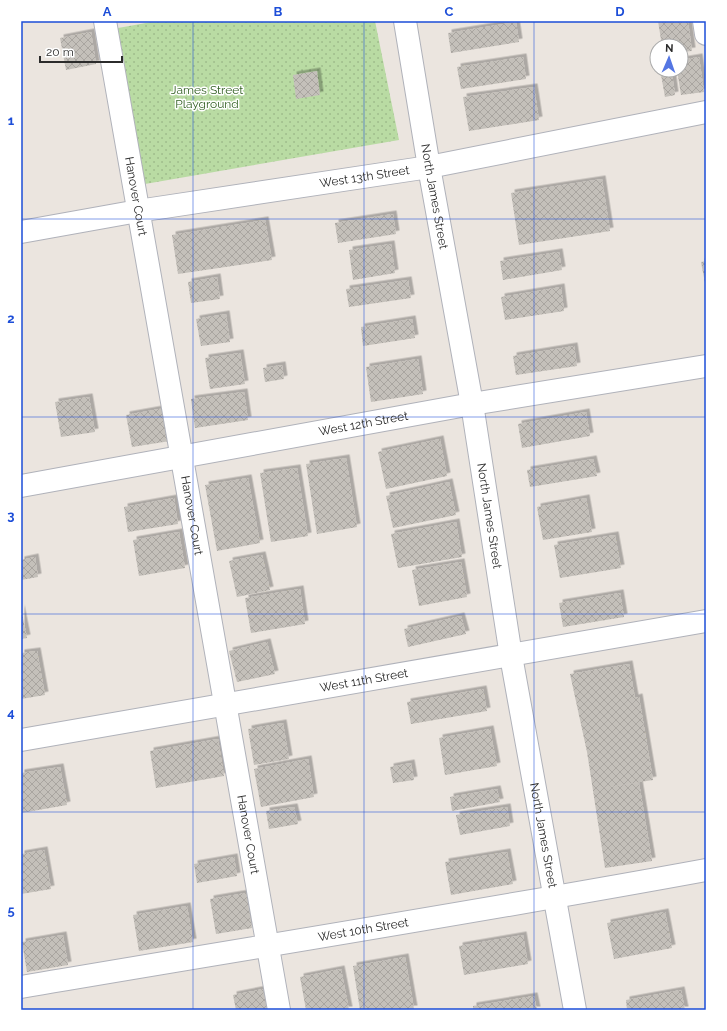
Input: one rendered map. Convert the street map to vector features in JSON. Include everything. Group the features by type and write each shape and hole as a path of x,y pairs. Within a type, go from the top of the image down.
{"street":[{"name":"Hanover Court","path":"104,21 279,1010"},
{"name":"North James Street","path":"405,21 429,167 472,404 511,656 556,898 575,1010"},
{"path":"704,21 706,34"},
{"name":"West 13th Street","path":"21,232 138,212 429,167 706,112"},
{"name":"West 12th Street","path":"21,486 472,404 706,366"},
{"name":"West 11th Street","path":"21,740 706,621"},
{"name":"West 10th Street","path":"21,988 267,944 556,898 706,870"}],"green space":[{"name":"James Street Playground","path":"157,21 375,21 399,140 145,184 118,28"}],"building":[{"path":"658,21 688,21 692,51 689,51 689,38 661,38"},
{"path":"516,22 519,42 451,53 448,33"},
{"path":"91,32 96,64 66,70 60,38"},
{"path":"523,57 526,79 461,89 457,67"},
{"path":"699,57 704,92 681,95 678,78 689,78 689,59"},
{"path":"317,71 320,95 296,99 293,75"},
{"path":"662,78 673,78 675,95 665,97"},
{"path":"534,87 539,120 469,131 463,97"},
{"path":"602,179 610,231 519,245 511,193"},
{"path":"393,214 396,234 338,243 335,223"},
{"path":"265,220 272,260 178,274 172,235"},
{"path":"391,244 395,273 353,280 349,250"},
{"path":"559,252 562,270 503,280 500,261"},
{"path":"706,261 706,283 705,283 701,262"},
{"path":"217,277 220,299 191,303 188,282"},
{"path":"408,280 411,298 349,307 346,289"},
{"path":"561,287 564,311 505,320 501,297"},
{"path":"226,314 230,342 201,346 196,319"},
{"path":"412,319 415,338 363,346 361,327"},
{"path":"574,346 577,366 516,375 513,356"},
{"path":"240,353 245,384 210,389 205,358"},
{"path":"418,359 423,394 371,402 366,367"},
{"path":"282,365 284,379 265,382 263,368"},
{"path":"244,392 248,420 195,428 191,399"},
{"path":"89,397 95,432 61,437 55,402"},
{"path":"165,408 170,441 132,447 126,415"},
{"path":"586,412 590,436 522,448 518,424"},
{"path":"440,439 447,476 386,489 378,452"},
{"path":"346,458 357,527 317,534 306,464"},
{"path":"593,459 597,476 530,487 527,470"},
{"path":"297,468 308,536 271,542 260,473"},
{"path":"248,478 260,543 217,551 205,485"},
{"path":"449,482 456,515 393,528 386,496"},
{"path":"174,498 178,524 128,532 124,507"},
{"path":"586,498 592,532 543,540 537,507"},
{"path":"456,522 462,557 398,568 391,534"},
{"path":"179,532 185,568 139,576 133,540"},
{"path":"615,535 621,568 560,578 554,545"},
{"path":"262,555 270,590 237,597 229,561"},
{"path":"35,557 38,577 21,580 21,560"},
{"path":"461,562 467,597 419,606 412,570"},
{"path":"300,589 305,624 251,633 245,598"},
{"path":"620,593 624,617 563,627 559,603"},
{"path":"21,608 27,638 21,639"},
{"path":"461,616 466,634 408,647 404,629"},
{"path":"267,642 275,674 237,682 229,651"},
{"path":"37,651 45,695 21,699 21,653"},
{"path":"629,664 635,698 639,697 653,780 595,789 639,783 652,861 605,868 587,752 570,674"},
{"path":"483,689 487,711 411,724 407,702"},
{"path":"283,723 289,759 254,765 248,729"},
{"path":"490,729 497,766 445,775 439,738"},
{"path":"218,739 224,776 156,788 150,751"},
{"path":"308,759 314,797 261,807 254,769"},
{"path":"411,763 414,780 393,783 390,767"},
{"path":"60,767 67,805 21,813 21,773"},
{"path":"497,789 500,802 452,811 450,797"},
{"path":"294,807 298,824 269,829 266,811"},
{"path":"507,807 510,826 460,835 456,815"},
{"path":"44,850 51,889 21,894 21,854"},
{"path":"507,852 513,884 451,895 445,862"},
{"path":"234,857 237,876 197,883 194,864"},
{"path":"246,893 252,928 216,934 210,899"},
{"path":"187,906 193,942 139,951 133,915"},
{"path":"665,912 672,948 614,959 607,923"},
{"path":"63,935 68,965 27,972 22,942"},
{"path":"523,935 528,964 464,975 459,946"},
{"path":"405,957 414,1009 360,1010 353,966"},
{"path":"341,969 349,1010 306,1010 300,977"},
{"path":"263,989 267,1010 236,1010 233,995"},
{"path":"681,990 685,1010 627,1010 626,1000"},
{"path":"534,996 537,1010 473,1010 473,1006"}]}
